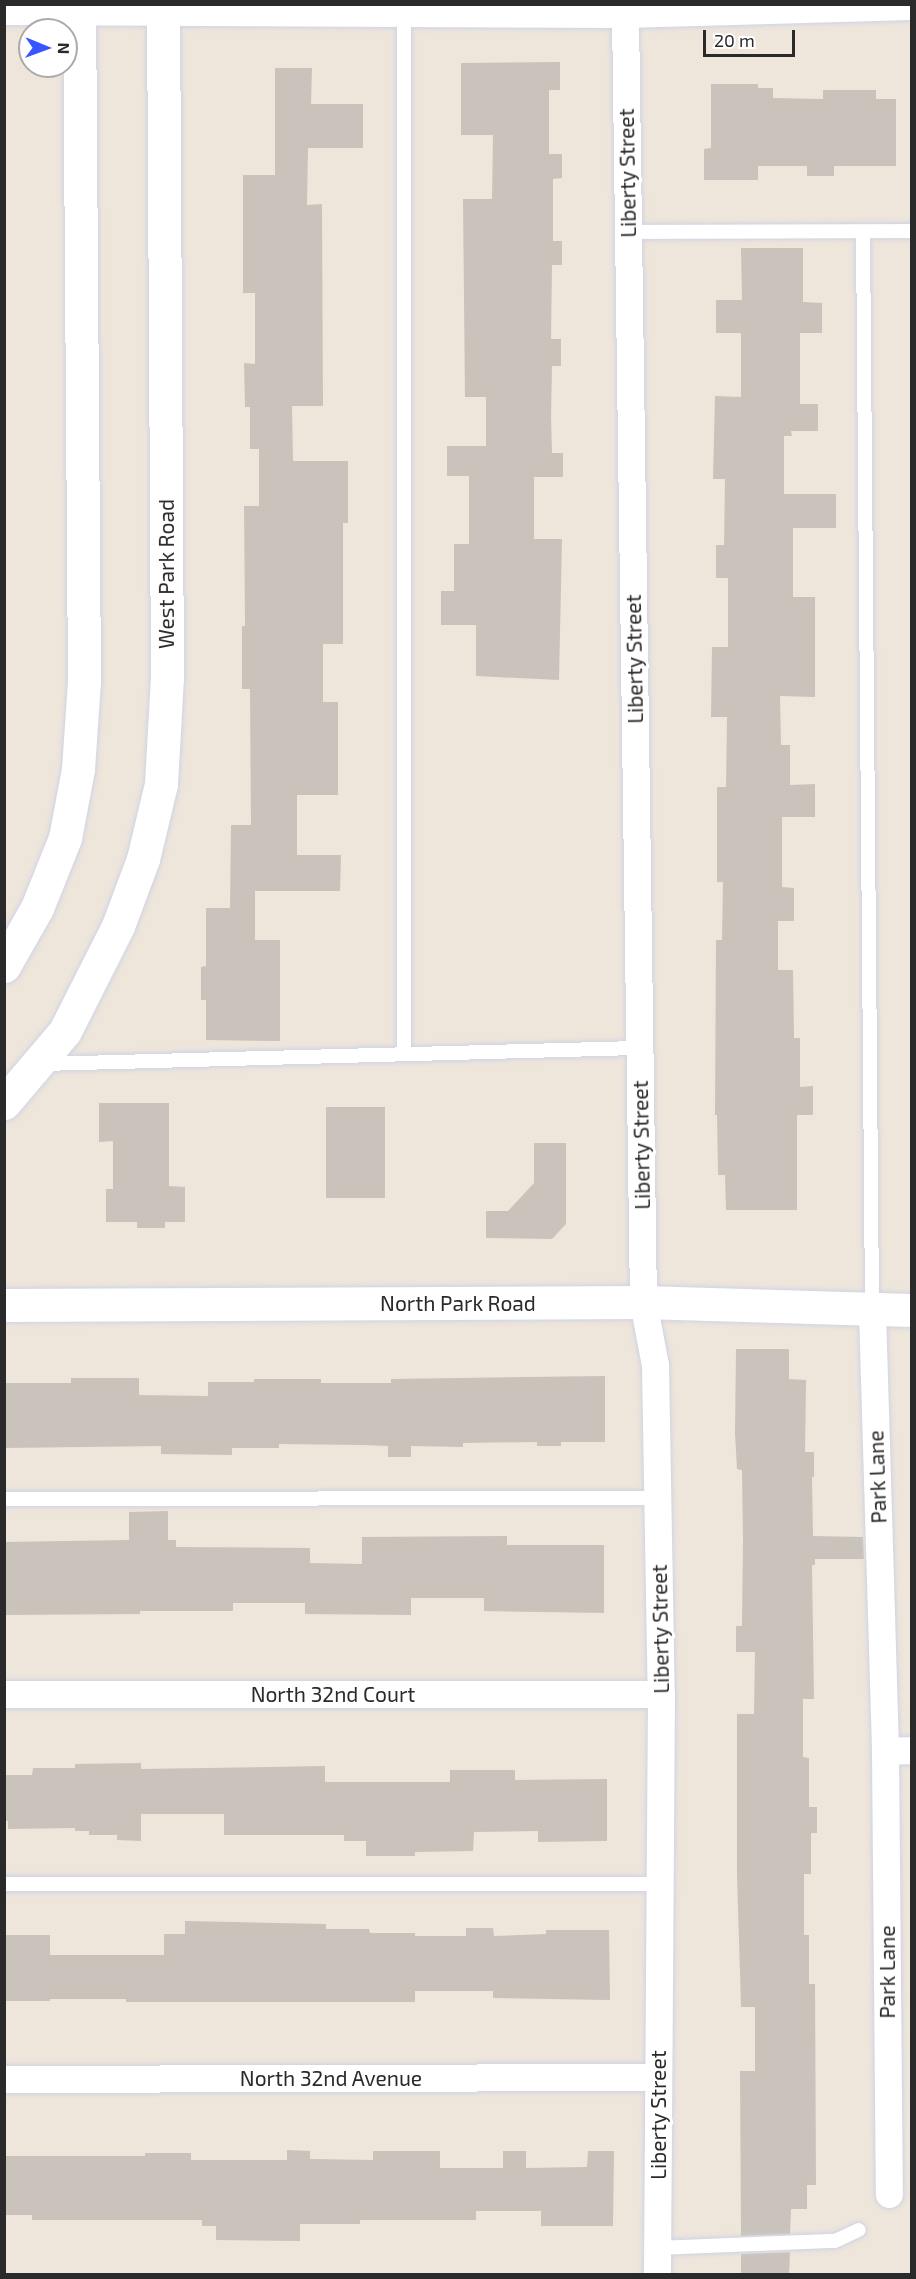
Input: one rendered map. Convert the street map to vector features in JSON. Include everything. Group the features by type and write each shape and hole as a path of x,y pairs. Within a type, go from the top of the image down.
{"street":[{"path":"4,11 80,8 404,8 625,14 912,6"},
{"path":"4,966 37,908 64,838 78,769 84,682 80,8"},
{"name":"West Park Road","path":"4,1103 65,1031 118,926 143,859 161,784 167,678 163,8"},
{"name":"Liberty Street","path":"625,14 643,1302 655,1365 661,1694 657,2274"},
{"name":"North Park Road","path":"4,1305 643,1302 872,1311 912,1310"},
{"name":"Park Lane","path":"872,1311 885,1751 889,2194"},
{"name":"North 32nd Court","path":"4,1694 661,1694"},
{"path":"885,1751 912,1750"},
{"name":"North 32nd Avenue","path":"4,2079 658,2077"}],"lane":[{"path":"404,8 404,1054"},
{"path":"628,232 912,231"},
{"path":"863,232 872,1311"},
{"path":"37,1064 639,1048"},
{"path":"4,1499 657,1498"},
{"path":"4,1884 659,1884"},
{"path":"657,2248 835,2241 859,2230"}],"building":[{"path":"560,62 560,90 549,90 549,154 562,154 562,178 553,179 553,241 562,241 562,265 552,265 551,339 561,339 561,366 552,366 551,417 552,453 563,453 563,477 534,477 534,539 562,539 559,680 476,676 476,625 441,625 441,591 454,591 454,544 469,544 469,476 447,476 447,446 486,446 486,397 465,397 463,199 492,199 493,135 461,135 461,63"},
{"path":"275,68 312,68 311,104 363,104 363,148 308,148 307,205 322,204 323,406 292,406 293,461 348,461 348,523 343,523 343,644 323,644 323,702 338,702 338,795 297,795 297,855 341,855 340,891 255,891 255,940 280,940 280,1041 206,1040 206,1000 201,1000 201,967 206,966 206,908 230,908 231,825 251,825 250,689 242,689 242,626 245,626 244,506 259,506 259,449 250,449 250,407 245,407 244,363 255,364 255,293 243,293 243,175 275,175"},
{"path":"711,84 758,84 758,88 773,88 773,98 823,99 823,90 876,90 876,99 896,99 896,166 834,166 834,176 807,176 807,166 758,166 758,180 704,180 704,149 711,148"},
{"path":"741,248 803,248 803,302 822,303 822,333 800,333 800,404 818,404 818,431 791,431 792,436 784,436 784,494 836,494 836,528 793,528 793,597 815,597 815,697 780,696 781,745 790,745 790,785 815,784 815,817 782,817 782,887 794,888 794,921 778,921 778,970 793,970 794,1038 800,1038 800,1087 813,1086 813,1115 797,1115 797,1210 726,1210 725,1175 718,1175 717,1115 715,1115 716,940 722,940 723,882 717,882 717,787 726,787 727,717 711,717 712,647 728,647 728,578 716,578 716,545 724,545 725,479 713,479 715,396 741,397 741,333 716,333 716,300 742,300"},
{"path":"99,1103 169,1103 169,1186 185,1187 185,1222 165,1222 165,1228 137,1228 137,1222 106,1222 106,1189 113,1189 113,1141 99,1142"},
{"path":"326,1107 385,1107 385,1198 326,1198"},
{"path":"534,1143 566,1143 566,1224 552,1239 486,1238 486,1211 508,1211 534,1183"},
{"path":"736,1349 789,1349 789,1379 806,1380 805,1452 814,1452 813,1536 863,1537 864,1559 815,1559 815,1565 812,1565 814,1699 803,1699 803,1757 809,1758 809,1807 817,1807 817,1833 811,1833 811,1874 804,1874 804,1935 809,1935 809,1984 815,1984 816,2185 807,2185 807,2209 791,2209 790,2234 741,2236 740,2071 755,2071 755,2007 741,2007 737,1874 737,1714 754,1714 755,1652 736,1652 736,1626 742,1626 743,1540 742,1470 737,1469 735,1433"},
{"path":"605,1376 605,1442 561,1442 561,1446 537,1446 537,1442 463,1443 463,1447 411,1446 411,1457 388,1457 388,1446 362,1445 279,1444 279,1448 232,1448 232,1455 161,1454 161,1446 4,1448 4,1383 71,1383 71,1378 139,1378 139,1395 208,1396 208,1382 254,1382 254,1379 321,1379 321,1383 391,1383 391,1379"},
{"path":"168,1511 168,1540 176,1540 176,1547 310,1548 310,1563 362,1564 362,1537 507,1536 507,1545 604,1545 604,1613 484,1611 484,1598 411,1598 411,1615 305,1614 305,1603 233,1603 233,1611 4,1615 4,1542 129,1540 129,1512"},
{"path":"141,1763 141,1769 325,1766 325,1782 450,1782 450,1770 515,1770 515,1780 607,1779 607,1841 538,1842 538,1831 474,1832 473,1851 415,1852 415,1856 366,1856 366,1841 344,1841 344,1835 224,1835 224,1814 141,1814 141,1841 117,1840 117,1835 89,1835 89,1831 75,1831 75,1828 8,1829 8,1821 4,1821 4,1775 32,1775 33,1768 75,1768 75,1764"},
{"path":"185,1921 326,1924 326,1929 369,1929 370,1933 415,1933 415,1936 466,1936 466,1928 493,1928 494,1936 546,1934 546,1930 609,1930 610,2000 493,1998 493,1991 415,1991 415,2002 126,2002 126,1999 4,2001 4,1935 50,1935 50,1955 164,1955 164,1934 185,1934"},
{"path":"287,2150 310,2151 310,2159 373,2160 373,2151 440,2151 440,2168 503,2168 503,2151 526,2151 526,2168 587,2167 588,2151 614,2151 613,2226 541,2226 541,2211 476,2211 476,2220 360,2220 360,2224 300,2224 300,2241 216,2240 216,2226 202,2226 202,2220 32,2220 32,2215 4,2215 4,2156 145,2156 145,2153 191,2153 191,2160 287,2160"},
{"path":"790,2252 789,2274 741,2274 741,2254"}]}
